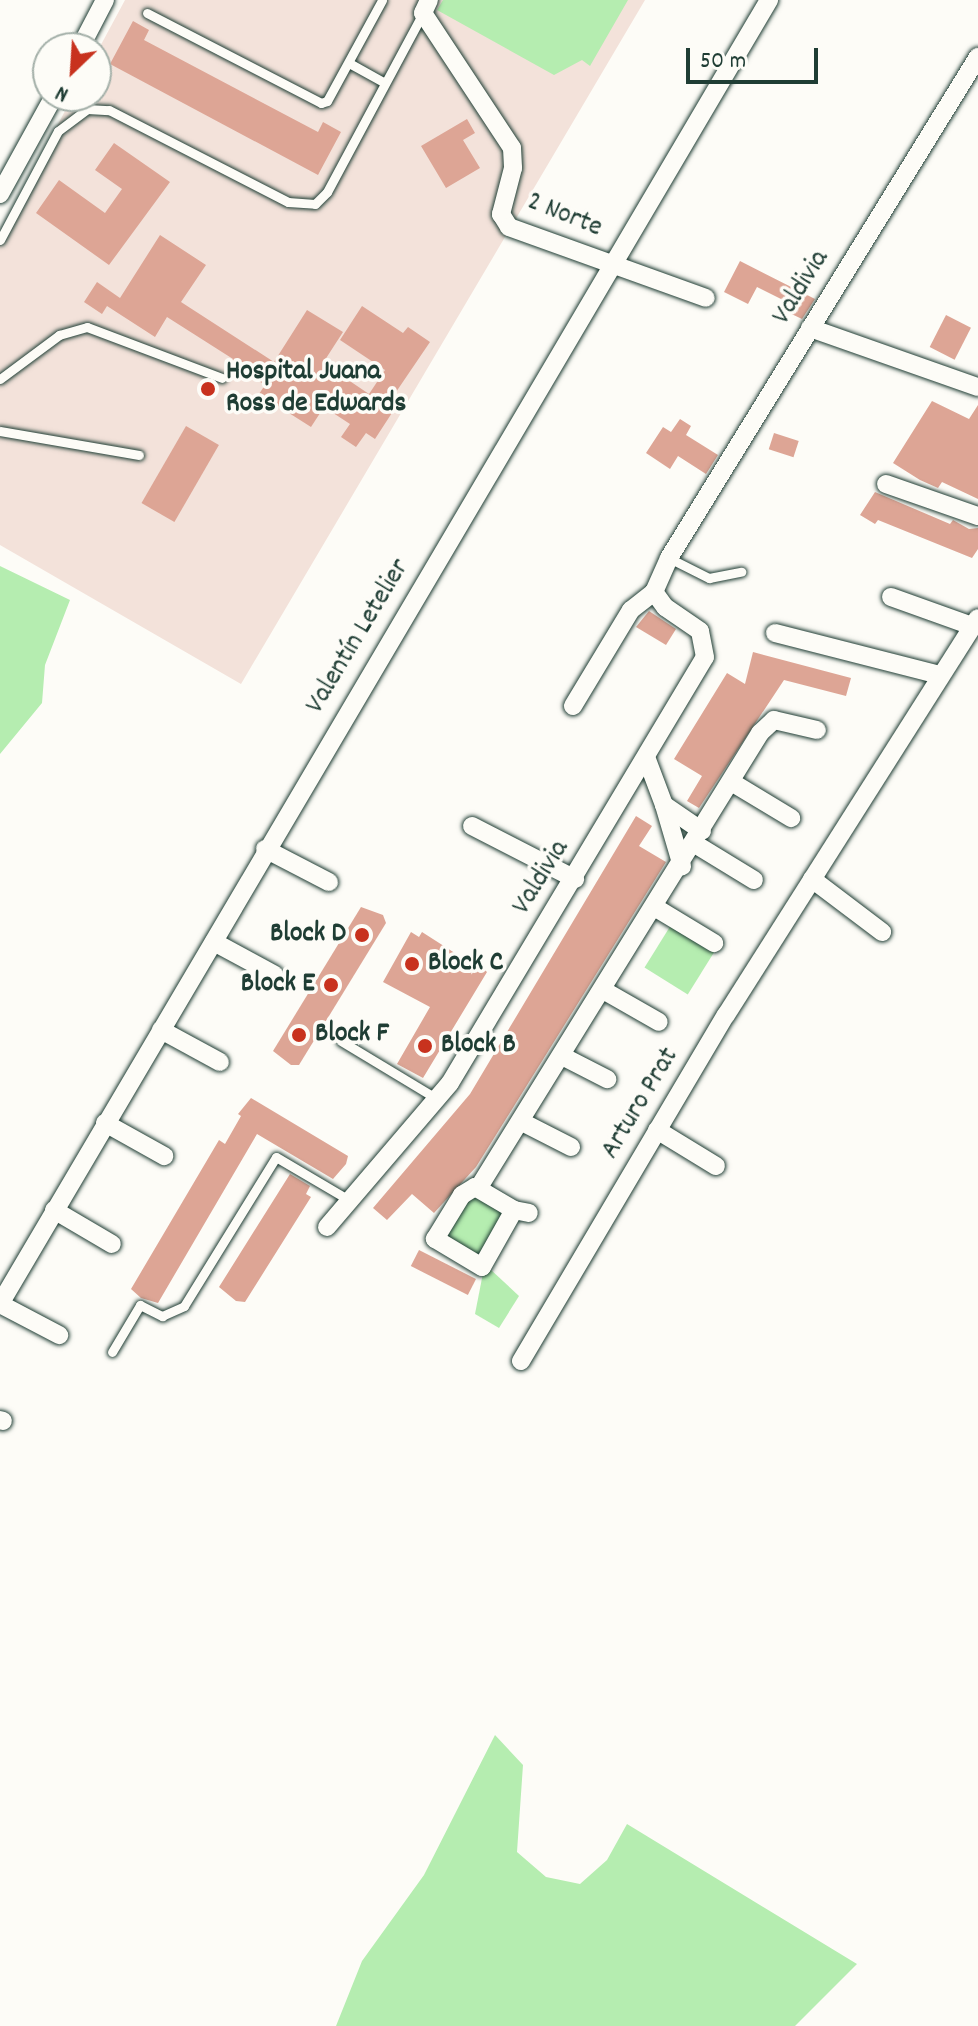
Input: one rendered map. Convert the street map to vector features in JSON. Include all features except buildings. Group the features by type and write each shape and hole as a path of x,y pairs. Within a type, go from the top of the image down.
{"street":[{"path":"88,32 105,0"},
{"name":"Valentín Letelier","path":"0,1304 214,942 265,849 769,0"},
{"name":"2 Norte","path":"426,6 512,148 503,221 521,234 706,298"},
{"name":"Valdivia","path":"573,706 631,610 654,592 669,558 978,57"},
{"path":"0,194 45,112"},
{"path":"810,328 978,387"},
{"path":"886,484 978,516"},
{"name":"Valdivia","path":"327,1227 437,1099 575,879 707,650 700,631 665,607 654,592"},
{"path":"891,597 975,622"},
{"name":"Arturo Prat","path":"521,1361 657,1130 975,622"},
{"path":"775,633 940,675"},
{"path":"479,1187 521,1211 482,1267 440,1247 434,1236 437,1228 465,1192 479,1187 522,1122 768,724 774,720 817,730"},
{"path":"646,757 682,866"},
{"path":"733,783 791,818"},
{"path":"664,805 698,838 754,880"},
{"path":"472,826 575,879"},
{"path":"265,849 329,882"},
{"path":"812,879 882,932"},
{"path":"656,908 714,943"},
{"path":"214,942 275,975"},
{"path":"603,990 659,1022"},
{"path":"161,1030 220,1062"},
{"path":"562,1056 607,1079"},
{"path":"522,1122 571,1147"},
{"path":"105,1123 164,1156"},
{"path":"657,1130 716,1166"},
{"path":"54,1210 112,1244"},
{"path":"0,1304 59,1335"}],"lane":[{"path":"147,13 321,103 349,63 382,0"},
{"path":"0,240 58,131 87,109 109,110 288,202 306,206 327,192 426,6"},
{"path":"349,63 385,83"},
{"path":"0,379 59,335 87,327 222,378"},
{"path":"0,431 139,455"},
{"path":"669,558 709,578 741,572"},
{"path":"341,1041 437,1099"},
{"path":"112,1352 140,1305 162,1316 184,1306 276,1157 349,1200"}],"shaded area":[{"name":"Hospital Juana Ross de Edwards","path":"125,0 645,0 241,684 0,545 0,233 64,112 112,112 112,32 108,32"}],"green space":[{"path":"443,0 628,0 590,66 582,60 554,75 437,10"},
{"path":"0,566 70,600 45,665 42,703 0,754"},
{"path":"671,925 714,952 688,994 645,967"},
{"path":"474,1194 505,1211 477,1259 440,1237"},
{"path":"490,1269 519,1296 499,1328 475,1314 483,1273"},
{"path":"495,1735 523,1765 517,1852 546,1877 580,1884 607,1860 627,1824 857,1964 795,2026 336,2026 362,1961 424,1875"}],"place":[{"name":"Hospital Juana Ross de Edwards","path":"208,389"},
{"name":"Block D","path":"362,935"},
{"name":"Block C","path":"412,964"},
{"name":"Block E","path":"331,985"},
{"name":"Block F","path":"299,1035"},
{"name":"Block B","path":"425,1046"}]}
